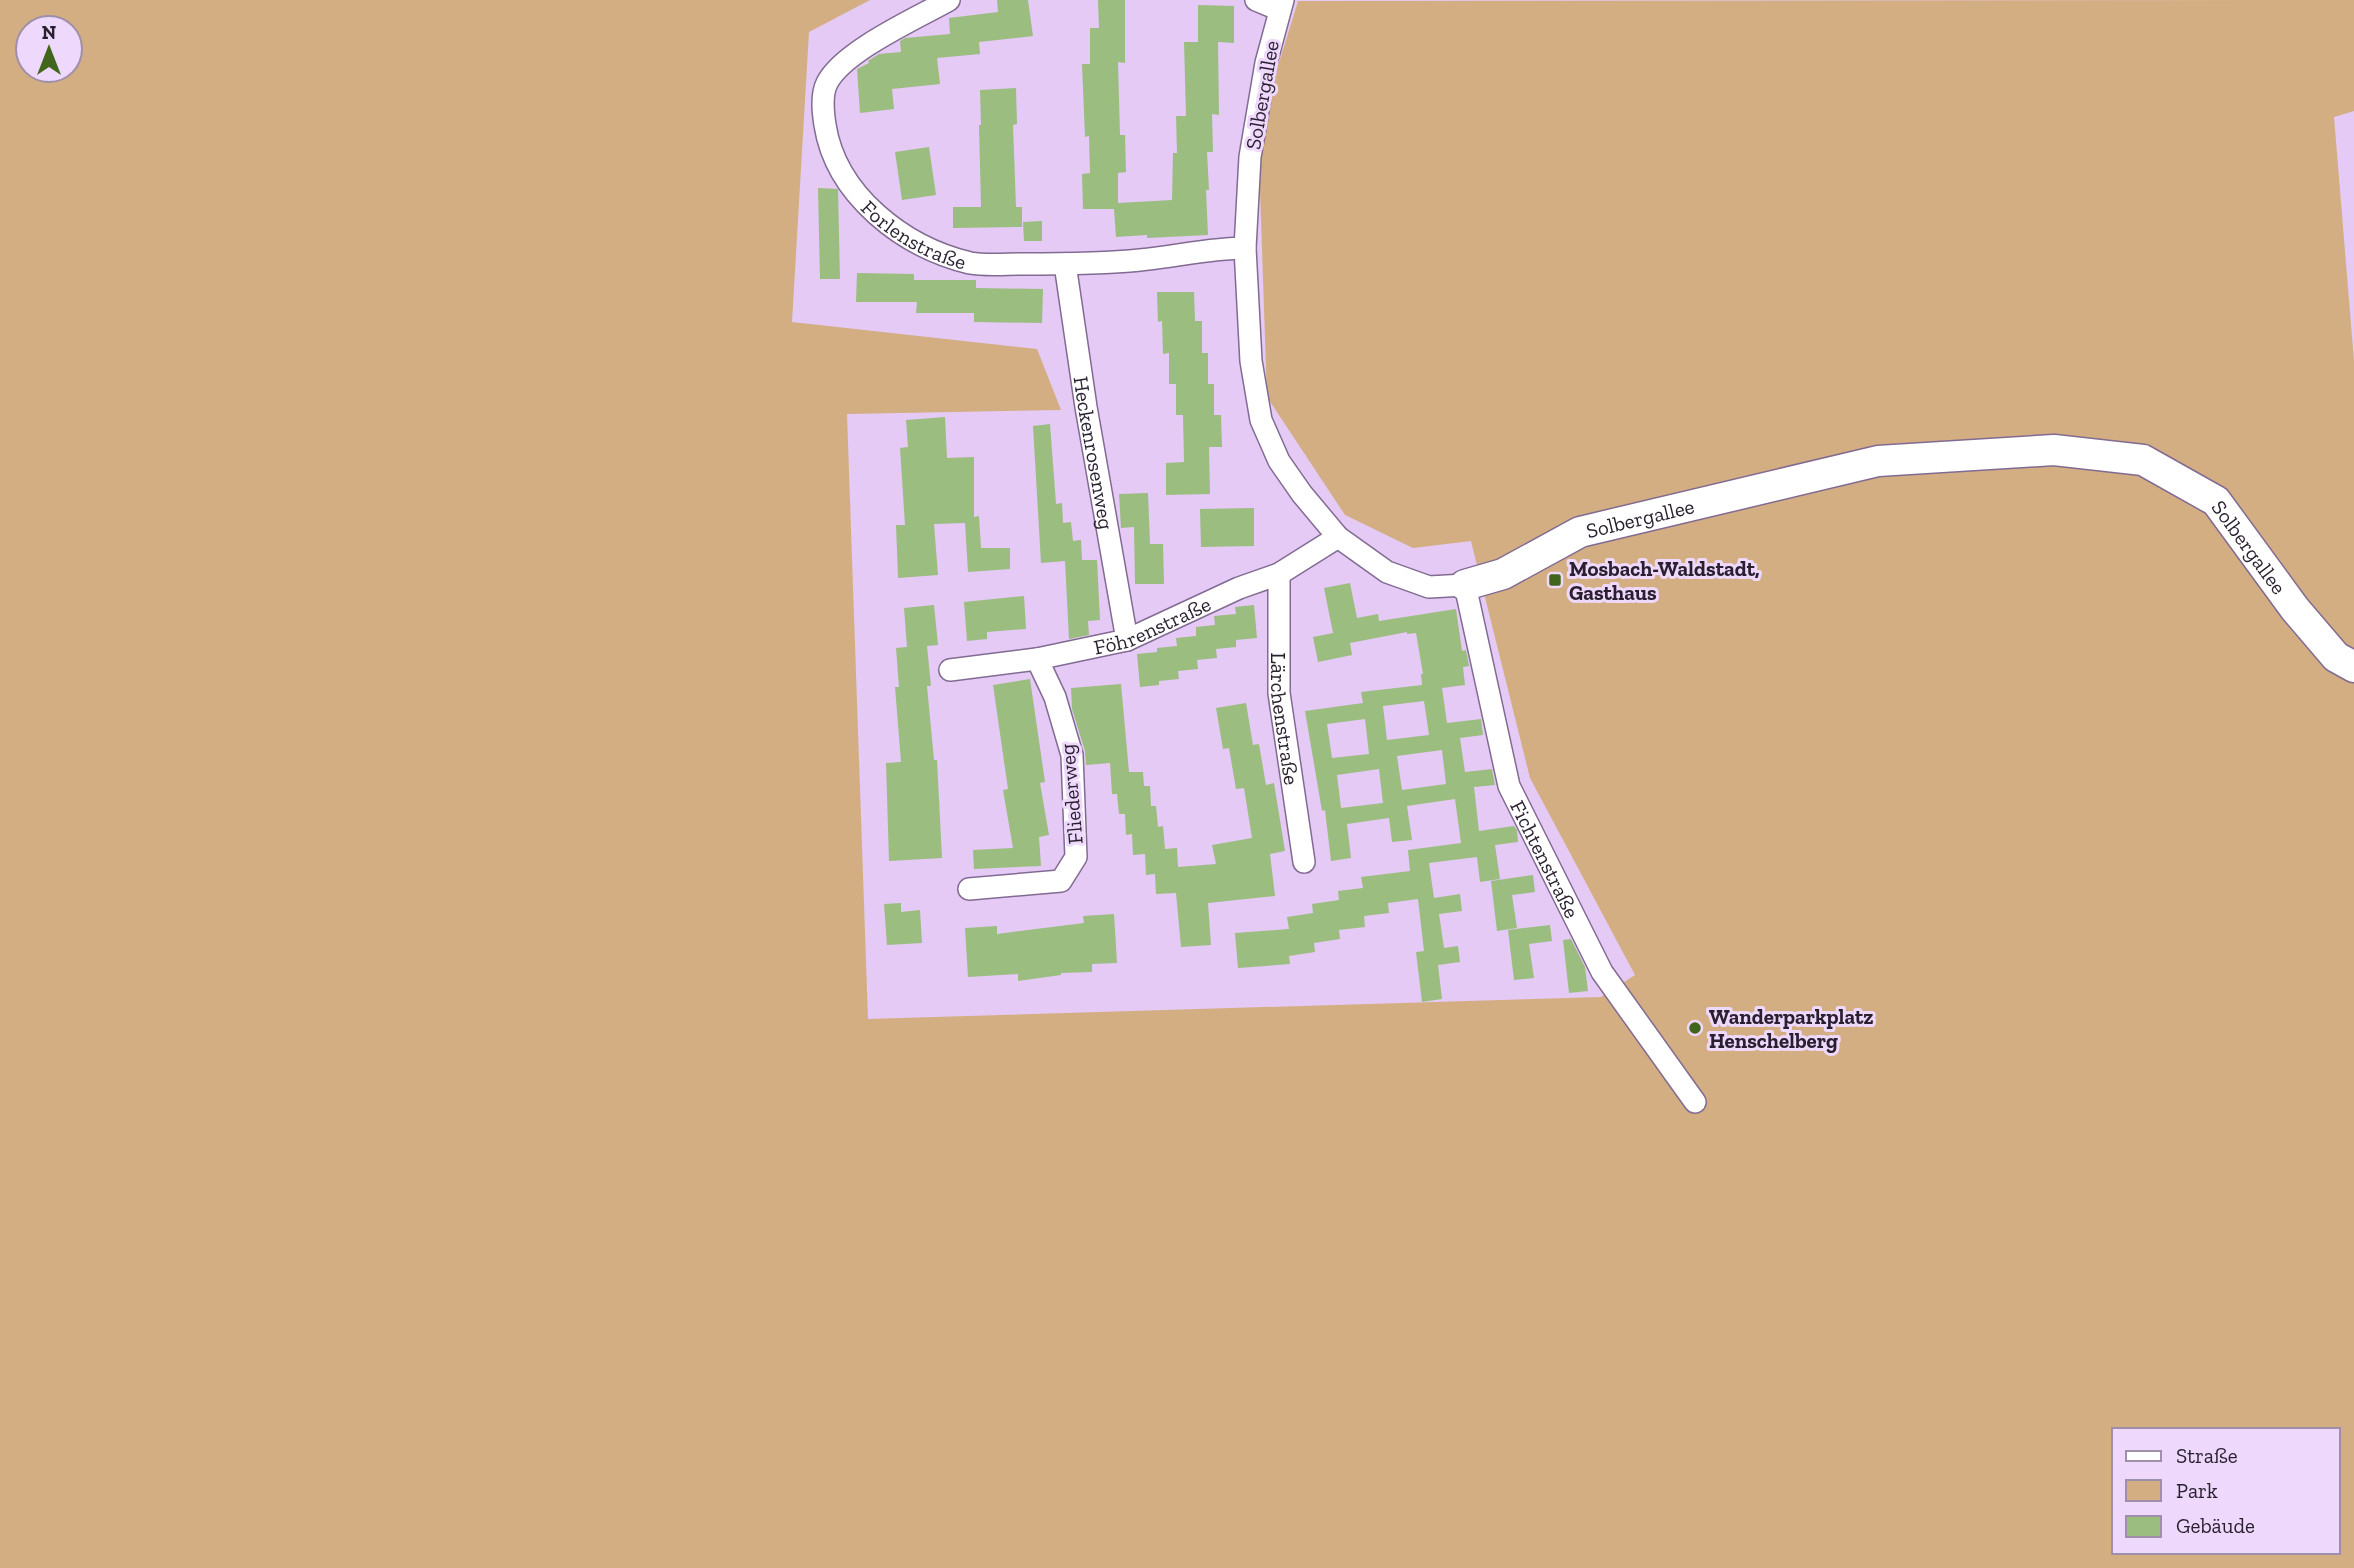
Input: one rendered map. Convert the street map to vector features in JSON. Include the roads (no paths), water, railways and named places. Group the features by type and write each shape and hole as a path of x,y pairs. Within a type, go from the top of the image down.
{"street":[{"name":"Forlenstraße","path":"949,0 847,59 827,83 822,110 834,161 848,184 881,218 919,246 972,263 1065,264 1141,260 1222,248 1245,248"},
{"path":"1256,0 1281,5"},
{"name":"Solbergallee","path":"1281,5 1266,63 1250,157 1245,248 1251,361 1261,420 1279,461 1302,494 1338,537 1387,572 1429,587 1465,585 1503,574 1580,532 1878,461 2054,450 2143,460 2216,502 2295,608 2336,657 2354,667"},
{"name":"Heckenrosenweg","path":"1065,264 1086,407 1127,640"},
{"name":"Föhrenstraße","path":"950,670 1037,659 1127,640 1239,588 1279,574 1338,537"},
{"name":"Lärchenstraße","path":"1279,574 1279,693 1304,862"},
{"name":"Fichtenstraße","path":"1465,585 1509,786 1602,972 1695,1102"},
{"name":"Fliederweg","path":"969,889 1061,881 1076,857 1072,755 1055,697 1037,659"}],"place":[{"name":"Mosbach-Waldstadt, Gasthaus","path":"1555,580"},
{"name":"Wanderparkplatz Henschelberg","path":"1695,1028"}]}
